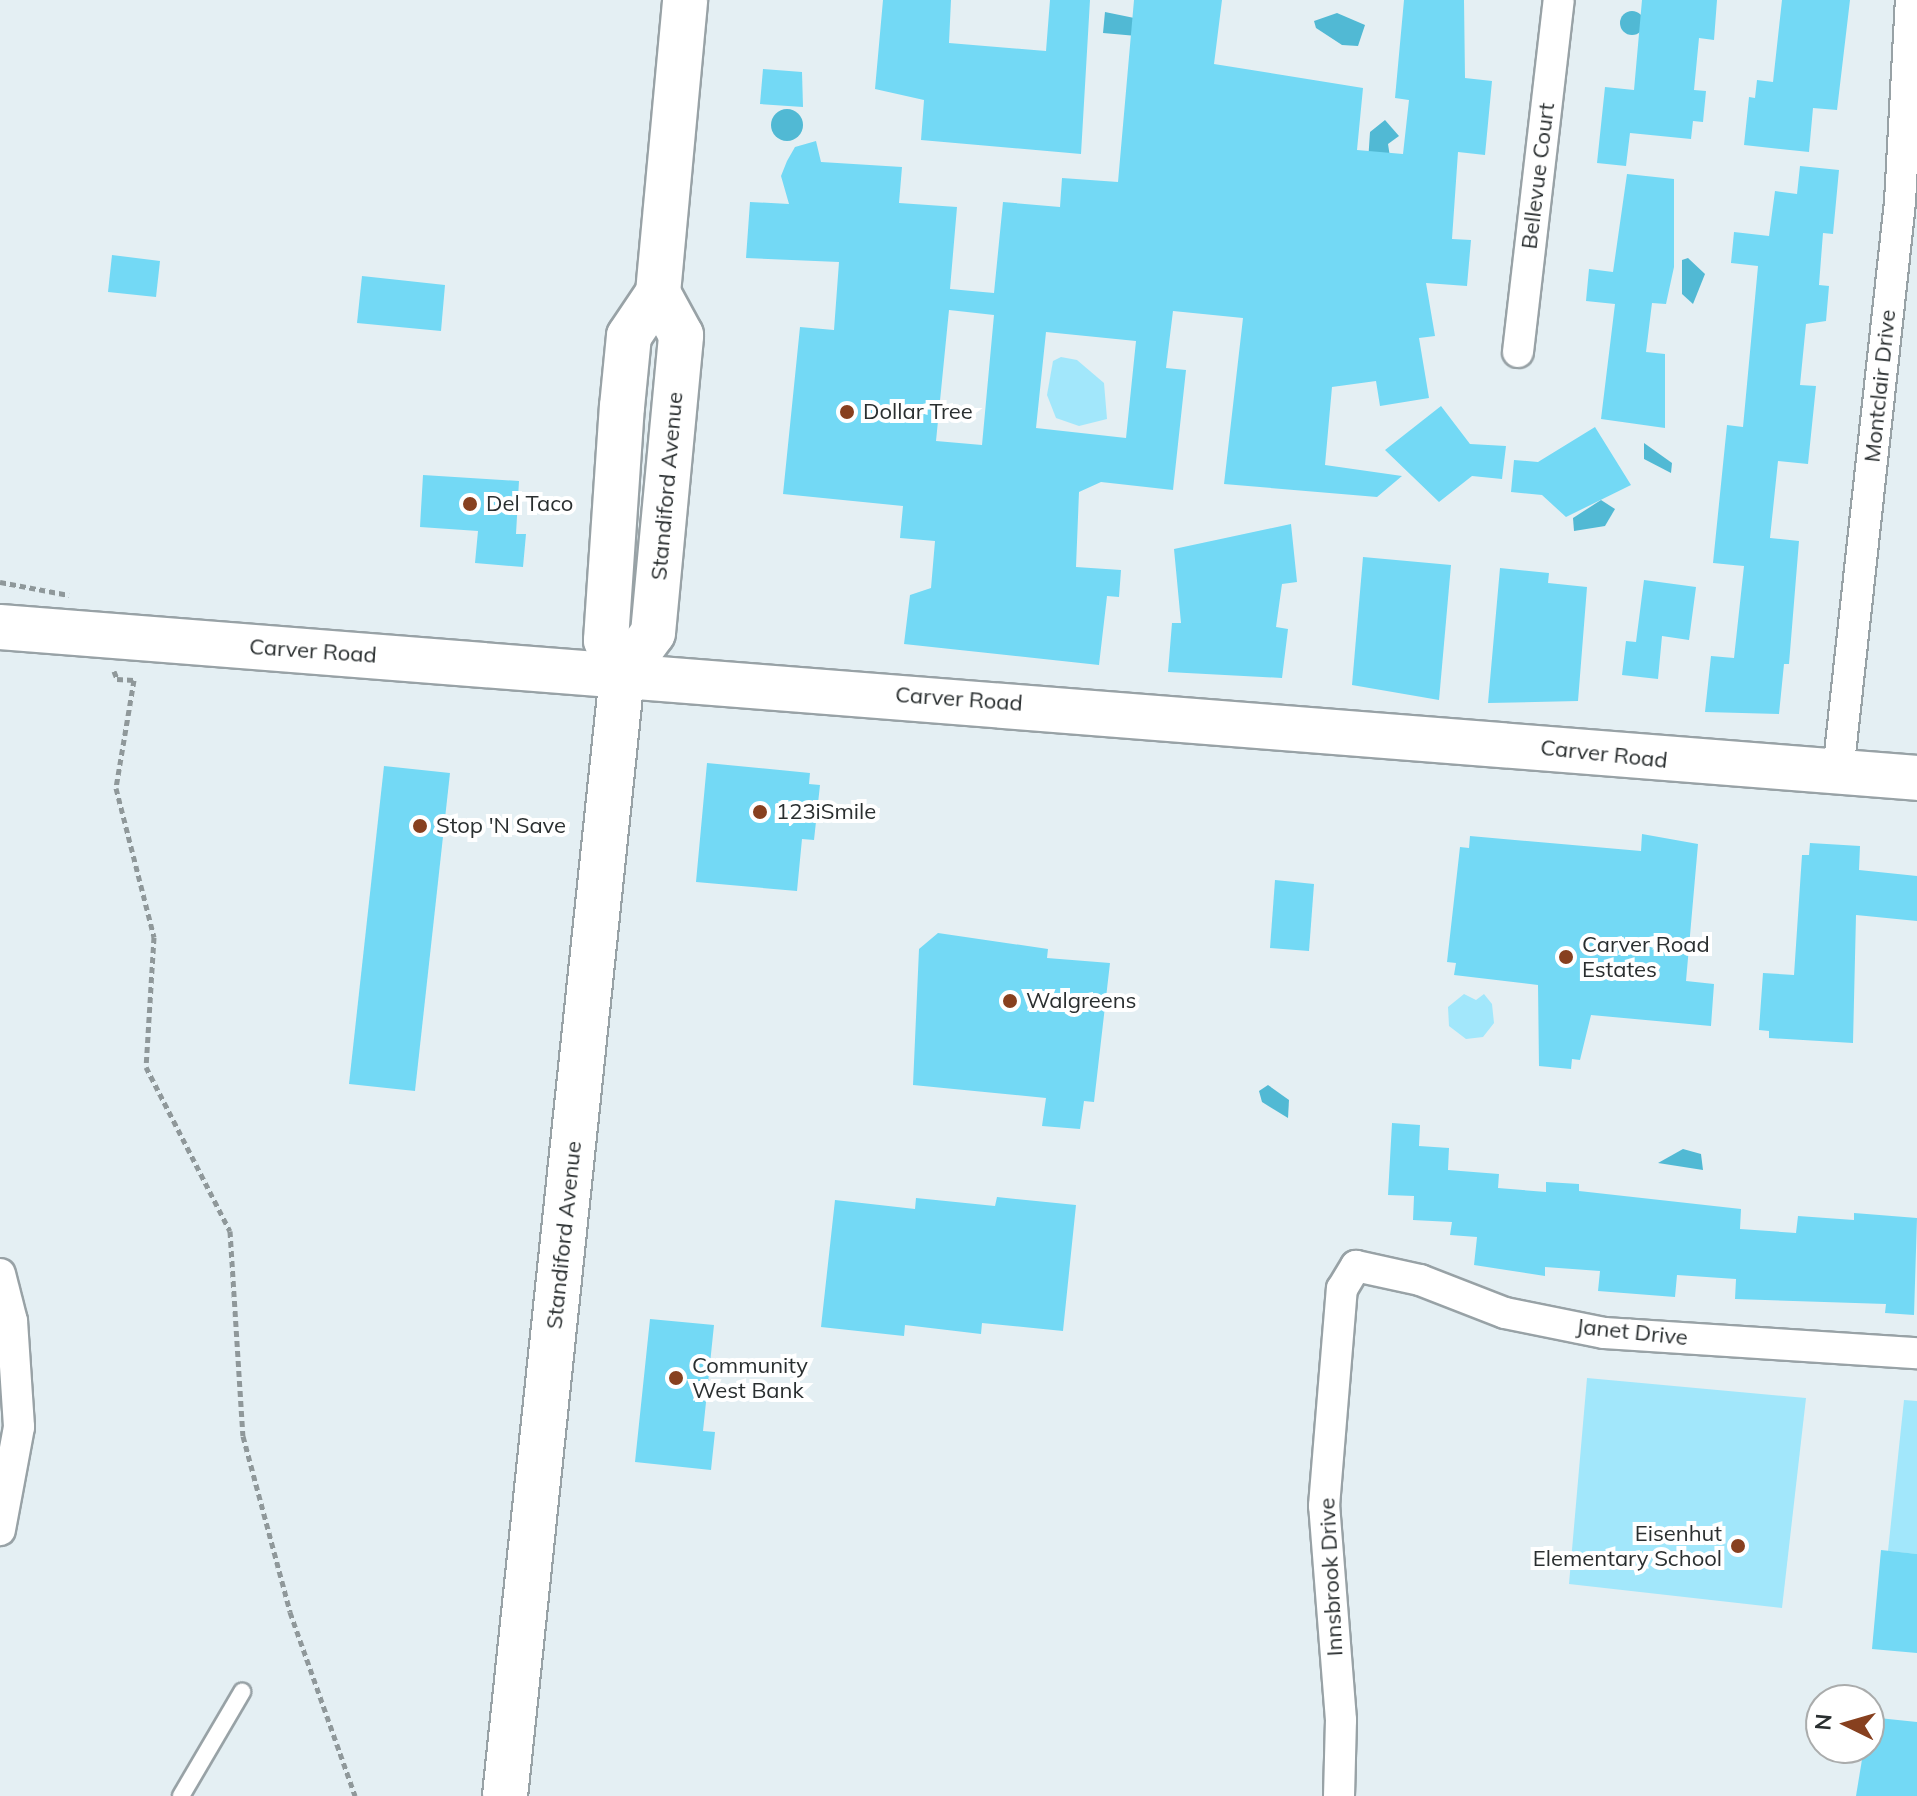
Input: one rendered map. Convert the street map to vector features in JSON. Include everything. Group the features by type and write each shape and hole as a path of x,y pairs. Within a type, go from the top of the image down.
{"street":[{"name":"Standiford Avenue","path":"505,1796 622,675 606,640 629,336 658,293 685,0"},
{"name":"Bellevue Court","path":"1518,352 1559,0"},
{"name":"Montclair Drive","path":"1838,772 1900,202 1911,0"},
{"name":"Carver Road","path":"0,627 1917,778"},
{"name":"Janet Drive","path":"1356,1266 1420,1280 1505,1313 1604,1333 1917,1353"},
{"name":"Innsbrook Drive","path":"1339,1796 1341,1720 1324,1506 1342,1289 1356,1266"},
{"path":"0,1274 19,1374 13,1481 0,1530"}],"lane":[{"path":"181,1796 242,1692"}],"path":[{"path":"115,674 134,680 116,788 154,937 146,1067 230,1231 243,1436 290,1612 355,1796"}],"shaded area":[{"path":"1632,11 1641,14 1644,23 1641,32 1632,35 1623,32 1620,23 1623,14"},
{"path":"1105,12 1149,21 1148,37 1103,33"},
{"path":"1337,13 1365,25 1358,46 1342,45 1316,28 1314,21"},
{"path":"787,109 799,113 803,125 799,137 787,141 775,137 771,125 775,113"},
{"path":"1385,120 1399,136 1388,144 1390,157 1368,162 1370,132"},
{"path":"1688,258 1705,274 1693,304 1682,294 1682,260"},
{"path":"1061,357 1077,360 1104,383 1107,419 1079,426 1056,418 1047,395 1053,361"},
{"path":"1644,443 1672,463 1671,473 1644,459"},
{"path":"1601,500 1615,509 1605,526 1574,531 1573,518"},
{"path":"1464,994 1476,1000 1484,994 1492,1004 1494,1023 1483,1037 1466,1039 1449,1026 1448,1007"},
{"path":"1268,1085 1289,1100 1288,1118 1262,1102 1259,1091"},
{"path":"1683,1149 1701,1154 1703,1170 1658,1163"},
{"path":"1587,1378 1806,1398 1782,1608 1569,1584"},
{"path":"1904,1400 1917,1401 1917,1554 1888,1551"}],"building":[{"path":"883,0 951,0 949,43 1046,51 1050,0 1090,0 1081,154 921,140 924,100 875,89"},
{"path":"1134,0 1222,0 1214,64 1363,88 1357,150 1403,154 1409,100 1395,98 1404,0 1464,0 1465,78 1492,81 1485,155 1458,152 1452,239 1471,240 1467,286 1426,283 1435,336 1419,338 1429,398 1380,406 1376,381 1332,387 1325,465 1402,476 1377,497 1224,484 1243,318 1173,311 1166,368 1186,370 1173,490 1101,482 1079,492 1076,567 1121,570 1119,597 1107,596 1099,665 904,644 910,595 931,588 935,541 900,538 903,506 783,494 800,327 834,330 839,262 746,258 750,202 789,204 781,176 787,161 795,147 816,141 821,162 902,167 899,203 957,207 950,289 994,293 1003,202 1060,207 1062,178 1118,182","holes":["949,310 994,315 982,445 936,441","1046,332 1136,341 1126,438 1036,428"]},
{"path":"1642,0 1717,0 1714,40 1699,38 1694,90 1706,91 1703,122 1693,121 1691,139 1630,133 1626,166 1597,163 1605,87 1634,90"},
{"path":"1782,0 1850,0 1837,110 1813,108 1809,152 1744,145 1749,97 1755,98 1757,80 1773,82"},
{"path":"763,69 802,72 803,107 760,104"},
{"path":"1800,166 1839,170 1833,234 1823,233 1819,285 1829,286 1826,321 1806,324 1800,385 1816,386 1808,464 1778,461 1770,538 1799,541 1789,664 1784,664 1779,714 1705,712 1711,656 1734,658 1744,566 1713,563 1727,425 1743,427 1758,266 1731,263 1734,232 1769,236 1775,191 1797,194"},
{"path":"1627,174 1674,179 1674,267 1666,304 1652,303 1646,352 1665,354 1665,428 1601,419 1615,304 1586,301 1589,269 1613,272"},
{"path":"112,255 160,261 156,297 108,292"},
{"path":"362,276 445,285 441,331 357,323"},
{"path":"1441,406 1470,444 1506,446 1502,479 1472,476 1439,502 1385,450"},
{"path":"1595,427 1631,485 1566,517 1542,495 1511,492 1514,460 1538,462"},
{"name":"Del Taco","path":"423,475 519,481 516,534 526,534 523,567 475,563 478,531 420,527"},
{"path":"1291,524 1297,582 1282,584 1276,627 1288,629 1282,678 1168,672 1172,623 1181,623 1174,549"},
{"path":"1363,557 1451,565 1439,700 1352,685"},
{"path":"1500,568 1549,573 1548,583 1587,587 1578,701 1488,703"},
{"path":"1644,580 1696,587 1689,640 1662,636 1658,679 1622,675 1626,641 1636,642"},
{"name":"123iSmile","path":"707,763 810,773 809,784 820,785 814,840 802,839 797,891 696,882"},
{"path":"384,766 450,773 415,1091 349,1084"},
{"path":"1642,834 1698,844 1686,981 1714,984 1711,1026 1591,1015 1580,1060 1572,1059 1571,1069 1539,1066 1538,985 1454,975 1456,963 1447,962 1460,847 1469,848 1470,836 1641,851"},
{"path":"1810,843 1860,846 1859,870 1917,876 1917,921 1856,915 1853,1043 1769,1038 1769,1031 1759,1030 1763,973 1794,975 1802,855 1809,855"},
{"path":"1275,880 1314,884 1309,951 1270,948"},
{"name":"Walgreens","path":"938,933 1048,949 1047,958 1110,963 1094,1102 1084,1101 1080,1129 1042,1126 1046,1098 913,1085 919,949"},
{"path":"1392,1123 1420,1125 1419,1146 1449,1148 1448,1170 1499,1174 1498,1188 1546,1192 1546,1182 1579,1184 1579,1191 1741,1209 1740,1229 1796,1233 1798,1216 1854,1220 1854,1213 1917,1218 1914,1315 1885,1313 1886,1304 1735,1299 1736,1279 1677,1275 1675,1297 1598,1291 1600,1271 1545,1267 1545,1276 1474,1265 1477,1237 1450,1235 1452,1222 1413,1220 1414,1196 1388,1195"},
{"path":"997,1197 1076,1205 1063,1331 982,1323 981,1334 905,1325 904,1336 821,1327 835,1200 915,1209 916,1198 995,1206"},
{"name":"Community West Bank","path":"650,1319 714,1325 703,1431 715,1432 711,1470 635,1462"},
{"path":"1881,1550 1917,1554 1917,1653 1872,1649"},
{"path":"1885,1719 1917,1722 1917,1796 1856,1796 1861,1764 1885,1764"}],"place":[{"name":"Dollar Tree","path":"847,412"},
{"name":"Del Taco","path":"470,504"},
{"name":"123iSmile","path":"760,812"},
{"name":"Stop 'N Save","path":"420,826"},
{"name":"Carver Road Estates","path":"1566,957"},
{"name":"Walgreens","path":"1010,1001"},
{"name":"Community West Bank","path":"676,1378"},
{"name":"Eisenhut Elementary School","path":"1738,1546"}]}
